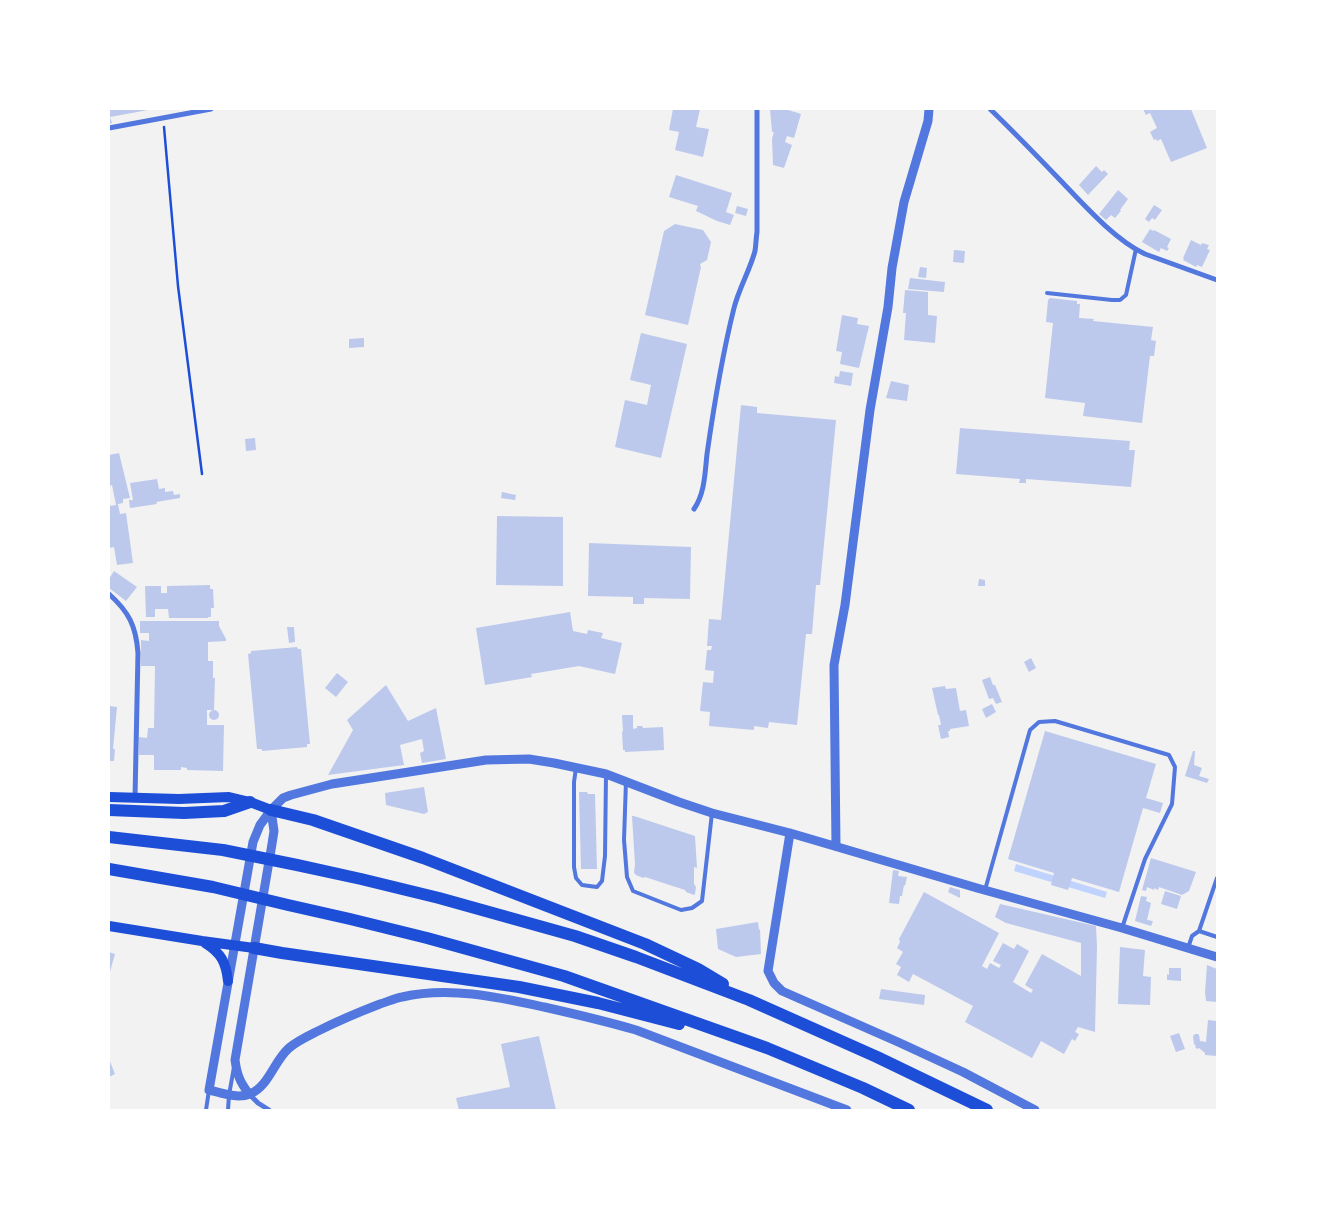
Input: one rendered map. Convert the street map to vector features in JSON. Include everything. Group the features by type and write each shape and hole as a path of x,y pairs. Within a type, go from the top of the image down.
{"highway":[{"path":"109,810 184,813 224,811 250,802"},
{"path":"271,810 313,820 423,858 645,944 698,969 749,1000"},
{"path":"109,836 232,852 361,879 439,898 575,936 749,1000 987,1110"},
{"path":"109,869 213,887 427,938 564,976 767,1048 863,1088 909,1110"},
{"path":"256,941 282,953 520,987 598,1003 735,1037"}],"main road":[{"path":"109,797 228,797 250,802 271,810"},
{"path":"109,926 234,945 256,941"},
{"path":"202,941 221,956 227,967 228,981"}],"street":[{"path":"109,128 210,109"},
{"path":"694,508 699,502 704,484 712,419 727,335 737,296 755,250 757,232 757,109"},
{"path":"836,846 834,665 845,604 870,410 888,307 892,268 904,202 926,128 929,109"},
{"path":"990,109 1124,242 1136,249 1217,280"},
{"path":"109,594 133,623 137,638 134,798"},
{"path":"847,1110 636,1030 497,997 455,992 402,997 366,1009 298,1041 288,1048 264,1081 249,1094 238,1096 209,1090 253,842 260,825 283,798 332,784 486,760 529,759 606,774 679,802 712,812 1122,928 1217,957"},
{"path":"269,1110 258,1103 243,1087 237,1074 235,1060 274,831 271,810"},
{"path":"790,833 768,971 774,983 782,991 963,1072 1035,1110"}],"lane":[{"path":"1047,293 1102,300 1120,300 1126,295 1136,249"},
{"path":"985,890 1030,730 1039,722 1055,721 1169,755 1176,767 1172,804 1145,858 1122,928"},
{"path":"576,768 574,782 574,867 576,878 582,886 597,887 602,881 605,856 606,774"},
{"path":"626,781 624,840 627,877 633,891 681,910 692,908 702,901 712,812"},
{"path":"1188,948 1192,936 1199,932 1217,878"},
{"path":"1199,932 1217,937"},
{"path":"228,1110 235,1060"},
{"path":"206,1110 209,1090"}],"path":[{"path":"164,118 178,286 202,474"}],"water":[{"path":"1016,864 1107,892 1105,898 1014,871"}],"building":[{"path":"109,109 148,110 110,117 112,123 109,124"},
{"path":"673,109 700,109 696,127 709,129 703,157 675,150 679,132 669,130"},
{"path":"770,109 785,109 801,114 794,138 787,136 785,142 792,145 784,168 773,165 772,139 774,132 772,132"},
{"path":"1143,109 1191,109 1207,148 1171,162 1161,139 1154,140 1150,132 1157,128 1150,113 1146,115"},
{"path":"1096,166 1102,172 1104,170 1108,174 1088,195 1079,185"},
{"path":"676,175 732,193 726,212 734,215 730,225 696,211 698,206 669,197"},
{"path":"1118,190 1128,199 1115,218 1111,215 1106,220 1099,214"},
{"path":"1154,205 1162,210 1155,220 1152,218 1149,222 1145,219"},
{"path":"737,206 748,209 746,216 735,213"},
{"path":"675,224 703,230 711,242 707,260 700,264 701,267 688,325 645,315 664,231"},
{"path":"1150,229 1171,239 1167,251 1161,248 1159,252 1142,242"},
{"path":"1191,240 1201,245 1202,243 1209,245 1207,249 1210,250 1202,267 1197,265 1196,267 1183,260"},
{"path":"954,250 965,251 964,263 953,262"},
{"path":"920,267 927,268 926,278 918,277"},
{"path":"910,278 945,282 944,292 908,289"},
{"path":"905,290 928,292 928,315 937,316 935,343 904,340 906,313 903,313"},
{"path":"1050,298 1077,301 1077,304 1080,304 1079,318 1153,327 1151,340 1156,341 1154,356 1150,356 1142,423 1083,416 1085,403 1045,398 1053,323 1046,322 1048,300"},
{"path":"842,315 858,318 857,324 869,326 859,368 840,364 842,352 836,351"},
{"path":"641,333 687,344 661,458 615,447 625,400 647,405 651,385 630,380"},
{"path":"364,338 364,347 349,348 349,339"},
{"path":"840,371 853,373 851,386 834,383 835,376 839,377"},
{"path":"891,381 909,385 907,401 886,398"},
{"path":"741,405 757,407 757,413 836,420 820,585 816,585 812,634 806,634 797,725 769,722 768,728 754,726 754,730 709,726 710,712 700,711 703,682 713,683 714,671 705,670 707,650 711,650 712,646 707,646 709,619 721,620"},
{"path":"960,428 1130,441 1129,450 1135,450 1131,487 1026,479 1026,483 1019,483 1020,479 956,474"},
{"path":"255,438 256,450 246,451 245,439"},
{"path":"119,453 130,498 123,499 123,503 118,504 120,514 126,513 133,563 117,565 114,547 109,548 109,506 116,505 112,485 109,486 109,455"},
{"path":"157,479 159,489 165,488 165,492 173,491 174,495 180,494 180,498 130,508 129,500 133,500 130,483"},
{"path":"502,492 516,495 515,500 501,498"},
{"path":"497,516 563,517 563,586 496,585"},
{"path":"589,543 691,547 690,599 644,598 644,604 633,604 633,597 588,596"},
{"path":"114,571 137,587 126,601 109,588 109,579"},
{"path":"979,579 985,580 985,586 978,586"},
{"path":"210,585 210,589 213,589 214,608 211,608 211,617 169,618 168,609 155,609 155,617 146,617 145,586 161,586 161,593 167,593 167,586"},
{"path":"570,612 573,631 587,634 588,630 603,633 601,638 622,643 615,674 579,666 531,674 532,677 485,685 476,628"},
{"path":"140,621 219,621 219,626 226,641 208,642 208,661 213,661 213,678 215,678 214,710 207,710 207,725 224,725 223,771 187,770 187,768 181,767 181,770 154,770 154,755 139,755 139,737 147,738 148,728 154,728 155,666 141,666 141,640 149,641 149,633 140,633"},
{"path":"287,627 294,627 295,642 289,643"},
{"path":"297,647 301,649 310,744 307,744 307,747 262,751 262,749 257,749 248,654 251,651"},
{"path":"1031,658 1036,668 1029,672 1024,662"},
{"path":"337,673 348,682 336,697 325,688"},
{"path":"990,677 1002,702 996,704 993,698 989,699 982,680"},
{"path":"386,685 408,721 436,708 446,759 422,763 420,753 424,751 422,739 400,745 404,765 328,775 353,730 347,720"},
{"path":"945,686 946,689 956,688 960,711 966,710 969,726 950,729 948,731 949,737 941,739 938,725 941,725 932,688"},
{"path":"992,704 996,712 986,718 982,709"},
{"path":"109,706 117,707 113,749 115,749 114,761 109,761"},
{"path":"214,710 219,715 214,720 209,715"},
{"path":"622,715 633,715 633,729 637,728 637,726 642,726 643,728 663,727 664,750 625,752 623,750"},
{"path":"1045,731 1156,764 1146,798 1163,803 1160,813 1143,808 1119,892 1072,878 1068,890 1051,885 1054,873 1008,859"},
{"path":"1193,751 1195,751 1194,765 1202,768 1199,776 1209,779 1207,783 1185,776"},
{"path":"424,787 428,812 424,814 386,805 385,793"},
{"path":"579,792 595,794 597,869 581,869"},
{"path":"632,816 695,836 697,868 694,867 694,884 696,887 694,895 685,890 645,877 643,878 634,873"},
{"path":"1151,858 1196,872 1189,891 1182,895 1159,887 1158,890 1147,887 1146,891 1142,890"},
{"path":"893,870 899,871 898,876 907,877 899,904 889,903"},
{"path":"950,887 960,890 960,898 948,892"},
{"path":"1165,891 1181,896 1177,909 1161,904"},
{"path":"924,892 999,933 982,966 987,969 990,963 999,968 1001,965 993,961 1003,943 1014,949 1017,944 1029,951 1013,982 1031,993 1033,990 1025,985 1042,954 1081,976 1081,943 1006,923 995,917 1000,904 1096,926 1095,1032 1078,1027 1075,1032 1079,1034 1075,1041 1072,1039 1064,1054 1041,1041 1032,1058 965,1022 973,1006 913,974 909,982 897,975 901,967 896,964 903,952 897,948 900,942 899,939"},
{"path":"1141,896 1147,897 1146,901 1151,903 1147,920 1153,921 1151,926 1135,921"},
{"path":"758,922 761,954 736,957 718,949 716,929"},
{"path":"1120,947 1145,950 1143,976 1151,977 1150,1005 1118,1004"},
{"path":"109,952 115,954 109,975"},
{"path":"1207,965 1217,969 1217,1002 1206,1001"},
{"path":"1169,968 1181,968 1181,981 1167,980"},
{"path":"881,989 925,995 924,1005 879,999"},
{"path":"1208,1020 1217,1021 1217,1056 1205,1055 1194,1044 1193,1036 1195,1034 1199,1035 1200,1041 1206,1042"},
{"path":"1179,1033 1185,1049 1176,1052 1170,1036"},
{"path":"539,1036 556,1110 459,1110 456,1098 510,1087 501,1044"},
{"path":"109,1059 115,1074 109,1077"}]}
